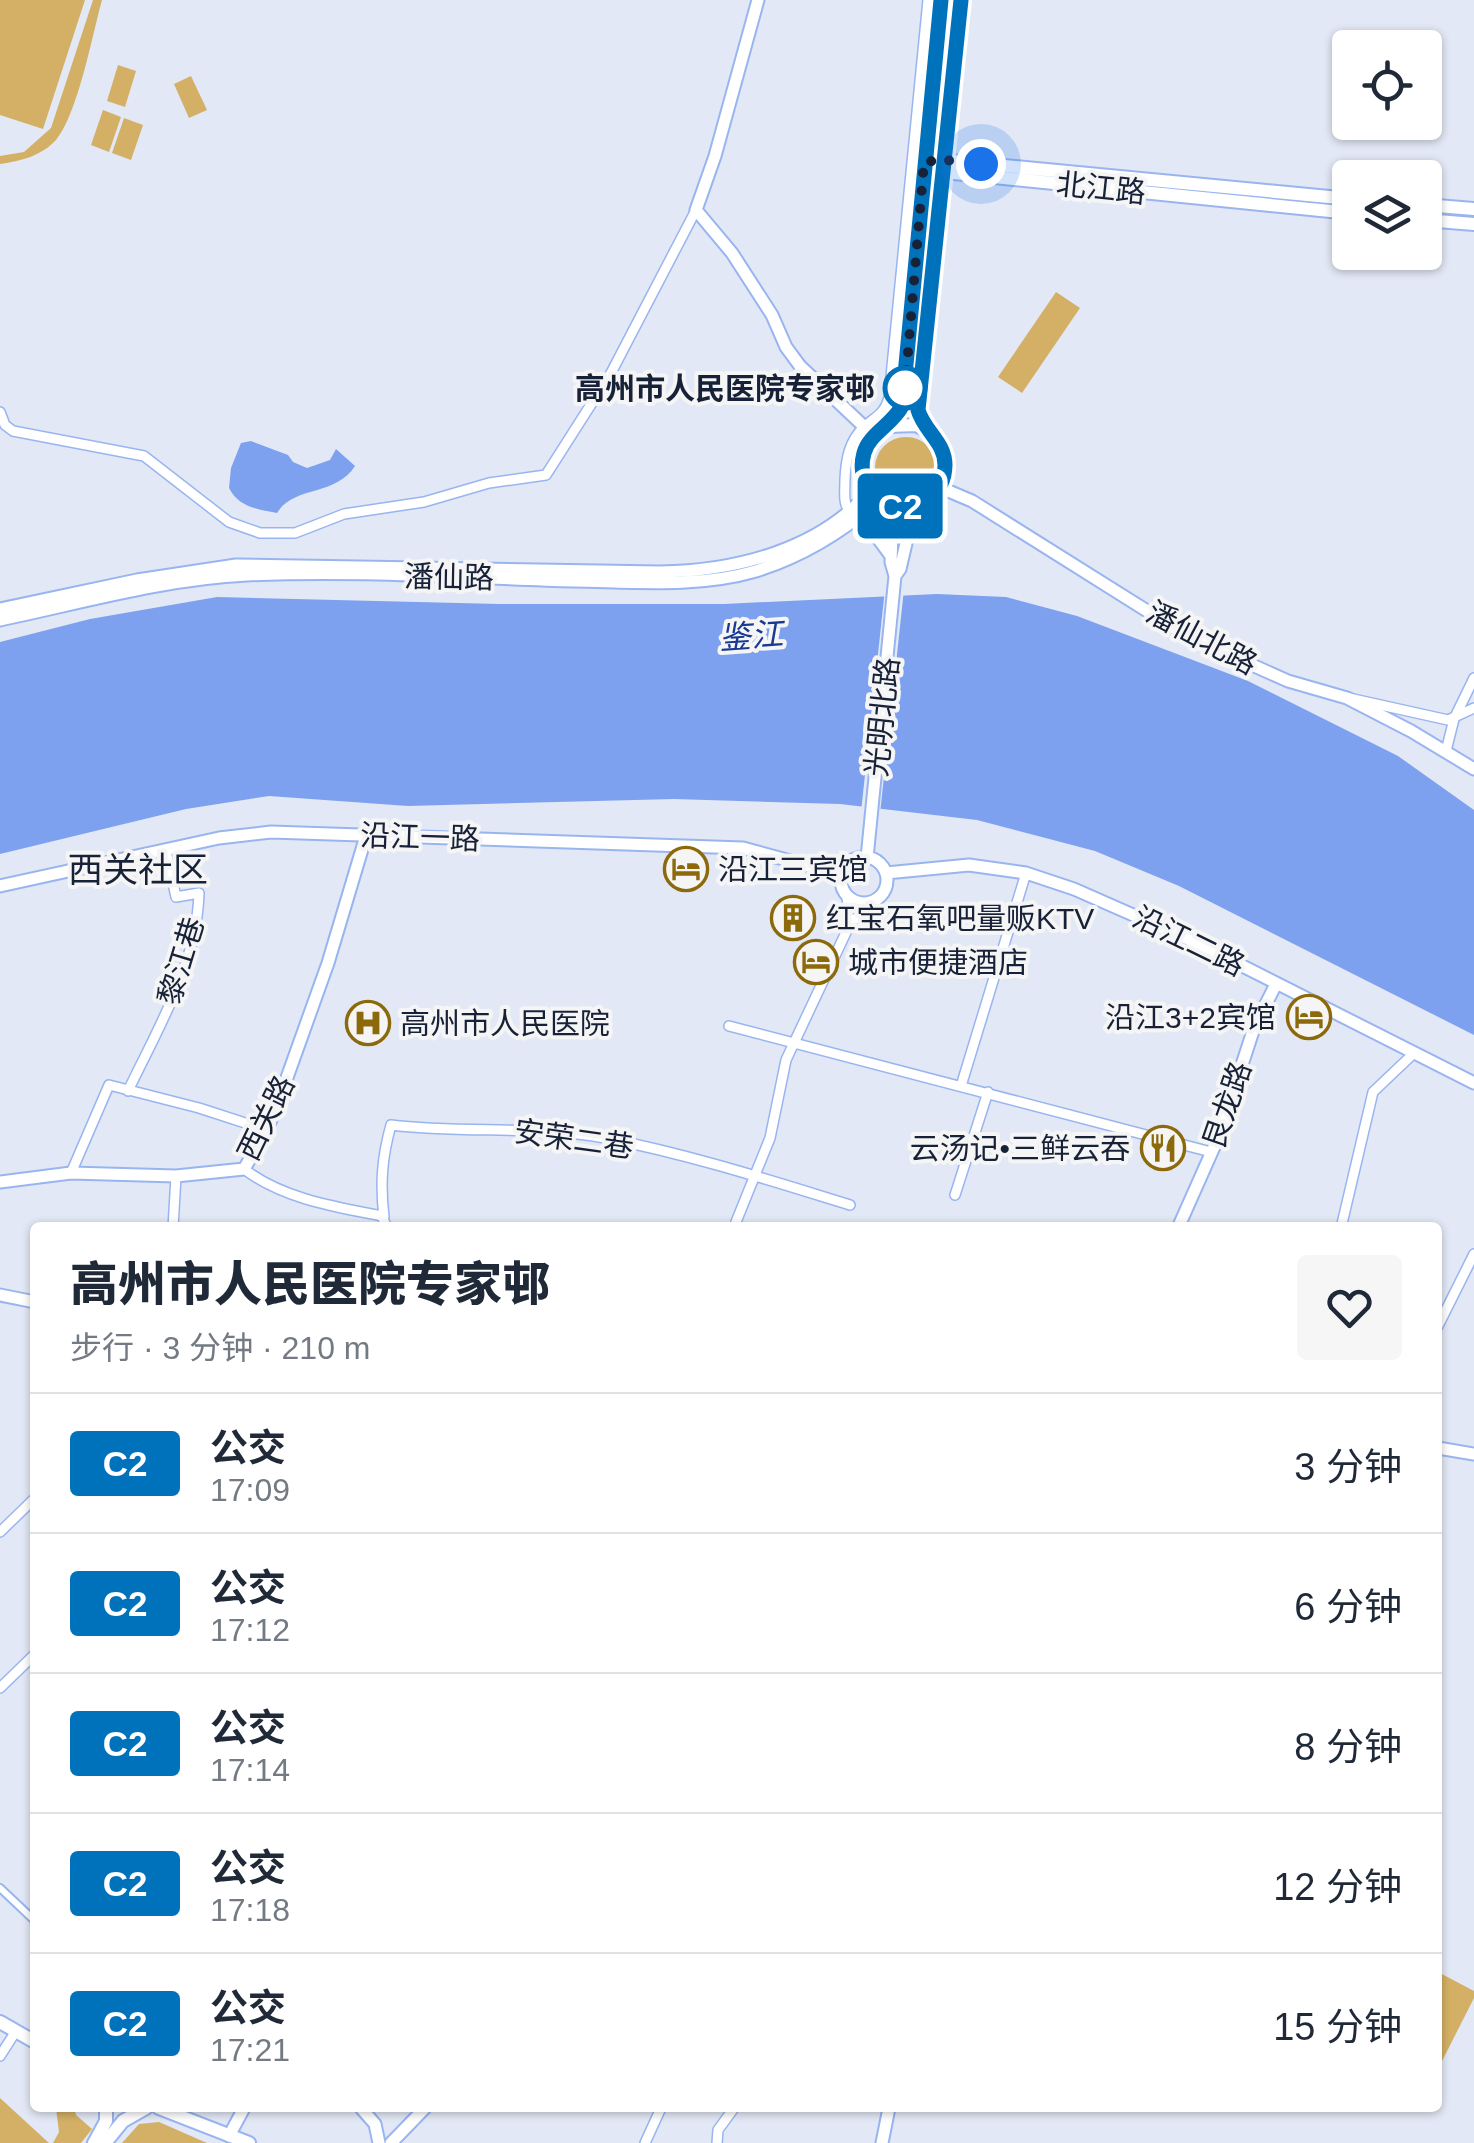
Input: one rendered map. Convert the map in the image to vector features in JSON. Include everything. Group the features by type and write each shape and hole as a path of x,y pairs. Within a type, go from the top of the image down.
{"main road":[{"path":"889,426 902,406 905,389 918,161 941,0"},
{"path":"928,432 918,410 961,0"},
{"name":"北江路","path":"918,161 1332,211"},
{"name":"北江路","path":"944,166 1332,198"},
{"path":"1442,206 1474,209"},
{"path":"1442,221 1474,224"},
{"path":"868,432 916,425 938,442 944,458 939,486 933,495 914,505 881,498"},
{"name":"光明北路","path":"868,432 863,457 865,480 881,498"},
{"path":"0,2022 30,2039"},
{"path":"94,2143 106,2121 106,2112"},
{"path":"105,2143 124,2121 139,2112"},
{"path":"169,2112 250,2143"}],"street":[{"path":"0,412 5,425 13,430 144,456 230,522 260,534 296,533 344,514 424,502 503,480 546,475 611,373 696,210 758,0"},
{"path":"891,556 874,533 853,516 843,497 846,464 854,441 868,432 884,412 888,396 918,161 928,0"},
{"path":"696,210 732,253 800,366 868,432"},
{"name":"潘仙北路","path":"939,486 972,500 1187,636 1288,680 1346,698 1474,769"},
{"name":"潘仙路","path":"0,609 136,580 236,565 660,572 720,568 780,552 881,498"},
{"name":"光明北路","path":"867,858 896,576 881,498"},
{"name":"光明北路","path":"896,576 914,505"},
{"name":"潘仙路","path":"0,620 167,585 252,575 701,581 775,564 830,539 853,516"},
{"path":"1446,752 1454,719 1474,678"},
{"path":"1346,698 1454,719 1474,708"},
{"name":"沿江一路","path":"0,886 240,834 270,832 742,848 842,875"},
{"name":"西关路","path":"0,1182 71,1173 176,1176 244,1169 267,1130 328,963 366,836"},
{"name":"黎江巷","path":"128,1091 174,995 196,934 199,893 176,897 166,851"},
{"path":"736,1222 770,1138 780,1077 793,1046 850,926 882,894 886,874 879,863 867,858 854,860 842,875 850,926"},
{"name":"沿江二路","path":"886,874 969,865 1026,872 1131,911 1474,1084"},
{"path":"960,1086 1026,872"},
{"path":"847,895 857,902 870,902"},
{"name":"艮龙路","path":"1181,1222 1211,1152 1254,1028 1276,984"},
{"path":"728,1026 1211,1152"},
{"path":"1341,1222 1373,1092 1413,1054"},
{"path":"71,1173 110,1085 267,1130"},
{"path":"954,1195 988,1092"},
{"name":"安荣二巷","path":"385,1222 381,1172 391,1125 511,1129 604,1138 850,1204"},
{"path":"244,1169 278,1188 385,1222"},
{"path":"173,1222 176,1176"},
{"path":"1442,1318 1474,1254"},
{"path":"0,1295 30,1301"},
{"path":"1442,1449 1474,1454"},
{"path":"0,1531 30,1503"},
{"path":"0,1688 30,1659"},
{"path":"0,1888 30,1915"},
{"path":"0,2056 16,2031"},
{"path":"229,2136 242,2112"},
{"path":"364,2112 374,2124 378,2143"},
{"path":"392,2143 421,2112"},
{"path":"645,2143 658,2112"},
{"path":"717,2143 718,2130 731,2112"},
{"path":"882,2143 887,2112"}],"shaded area":[{"path":"0,0 85,0 43,129 0,115"},
{"path":"93,0 102,0 78,93 64,128 44,150 0,164 0,156 24,152 51,128"},
{"path":"118,65 136,71 125,107 107,101"},
{"path":"191,76 207,110 189,118 174,84"},
{"path":"103,110 121,117 109,152 91,145"},
{"path":"124,118 143,125 131,160 112,153"},
{"path":"1056,292 1080,308 1022,393 998,377"},
{"path":"906,437 928,446 937,468 928,490 906,499 884,490 875,468 884,446"},
{"path":"1442,1974 1474,1991 1442,2061"},
{"path":"0,2098 49,2143 0,2143"},
{"path":"56,2112 75,2112 92,2129 81,2143 53,2143 59,2132"},
{"path":"159,2122 207,2143 122,2143 139,2124"}],"water":[{"path":"251,441 288,455 307,468 330,460 336,449 355,466 347,476 294,498 277,513 262,510 243,503 229,488 231,468 241,443"},
{"name":"鉴江","path":"937,594 1006,597 1077,616 1248,681 1398,756 1474,810 1474,1035 1179,886 1095,851 977,820 840,804 674,799 408,806 269,796 186,809 0,854 0,642 90,619 217,597 499,604 724,604"}],"pier":[{"path":"885,589 904,589 880,814 861,812"}],"bus line":[{"name":"C2","path":"941,0 905,389 898,414 867,446 862,468 871,490 886,502 904,506 933,495 944,477 942,450 918,410 961,0"}],"place":[{"name":"高州市人民医院专家邨","path":"905,388"},
{"name":"沿江三宾馆","path":"686,869"},
{"name":"红宝石氧吧量贩KTV","path":"793,918"},
{"name":"城市便捷酒店","path":"816,962"},
{"name":"沿江3+2宾馆","path":"1309,1017"},
{"name":"高州市人民医院","path":"368,1023"},
{"name":"云汤记•三鲜云吞","path":"1163,1148"}],"district":[{"name":"西关社区","path":"138,869"}],"route":[{"path":"905,388 924,162 981,164"}]}
